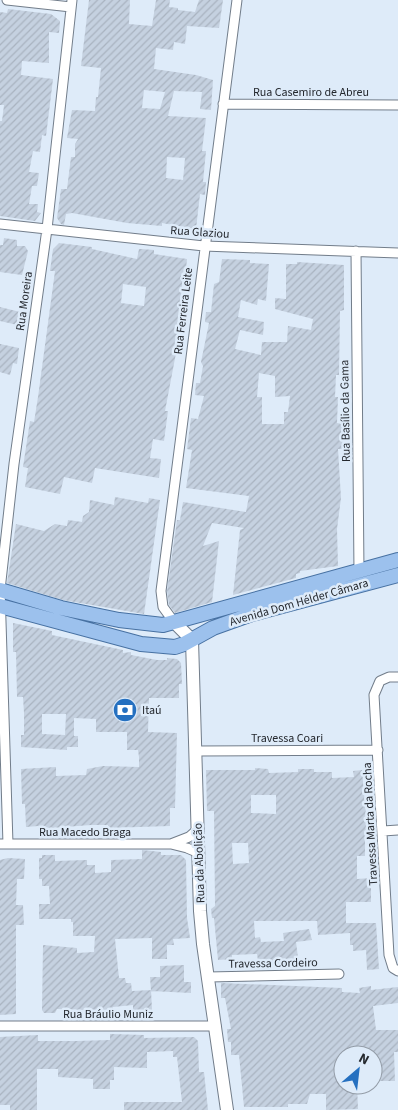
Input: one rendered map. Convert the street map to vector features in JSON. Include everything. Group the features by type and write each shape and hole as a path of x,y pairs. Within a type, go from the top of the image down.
{"main road":[{"name":"Avenida Dom Hélder Câmara","path":"0,590 60,608 119,620 163,625 398,560"},
{"name":"Avenida Dom Hélder Câmara","path":"0,606 141,644 175,647 213,628 252,614 398,574"}],"street":[{"path":"7,0 71,3"},
{"name":"Rua Ferreira Leite","path":"174,622 163,607 161,591 237,0"},
{"name":"Rua Moreira","path":"4,844 0,590 14,464 47,229 71,3"},
{"name":"Rua Casemiro de Abreu","path":"223,104 398,105"},
{"name":"Rua Glaziou","path":"0,224 204,246 398,253"},
{"name":"Rua Basílio da Gama","path":"356,251 359,572"},
{"path":"174,622 192,640"},
{"name":"Rua da Abolição","path":"192,640 198,853 203,944 227,1110"},
{"name":"Travessa Marta da Rocha","path":"395,969 389,955 374,695 380,681 389,677 398,677"},
{"name":"Travessa Coari","path":"196,752 378,750"},
{"name":"Rua Macedo Braga","path":"171,844 189,838 198,829"},
{"path":"383,831 398,830"},
{"name":"Rua Macedo Braga","path":"4,844 171,844 188,848 198,853"},
{"name":"Travessa Cordeiro","path":"208,977 338,974"},
{"name":"Rua Bráulio Muniz","path":"0,1026 216,1026"}],"building":[{"path":"89,0 130,0 129,24 152,26 156,0 170,0 169,7 195,12 199,0 223,0 219,28 187,26 185,44 174,42 173,50 156,48 154,69 196,75 213,80 211,110 200,109 202,92 174,91 168,116 206,118 202,151 206,151 203,182 206,182 205,195 200,194 196,229 162,223 162,226 127,223 72,213 66,214 64,225 61,224 57,218 61,189 67,189 71,157 75,157 75,144 78,139 67,138 72,110 95,111 96,97 98,97 101,68 81,66","holes":["144,90 165,92 160,109 142,108","167,157 185,158 183,180 166,178"]},
{"path":"8,9 51,14 60,21 59,33 49,32 49,63 22,61 21,75 53,79 46,136 42,135 40,152 33,151 29,172 39,173 37,186 32,186 29,204 38,204 37,212 41,213 35,221 0,216 0,121 2,121 4,105 0,105 0,12 7,13"},
{"path":"4,238 17,240 17,246 25,246 28,251 22,275 0,272 0,245 3,245"},
{"path":"59,243 92,247 92,249 137,259 139,249 141,249 154,250 154,254 187,259 180,305 182,306 182,333 180,332 165,411 168,411 164,441 153,439 150,458 161,459 159,478 95,468 92,483 64,477 60,494 25,487 28,468 23,467 30,421 34,422 55,271 50,271 53,249","holes":["123,284 146,287 144,306 121,303"]},
{"path":"222,259 250,260 250,263 269,264 266,301 258,299 257,305 241,300 238,317 264,322 263,335 240,330 235,349 261,355 262,342 287,342 288,326 311,330 313,319 275,309 275,298 286,299 286,264 297,264 297,262 344,265 344,310 340,311 339,375 336,375 335,397 338,397 337,423 342,424 343,436 342,449 338,449 341,498 337,529 338,566 300,571 300,573 296,574 296,578 233,595 240,530 244,528 212,523 203,546 219,541 212,602 175,613 169,605 167,591 177,520 180,520 183,502 246,512 249,496 186,488 192,450 187,449 191,418 198,419 204,396 195,395 196,383 200,383 203,366 201,362 209,323 205,322 206,312 211,312 214,284 219,282","holes":["259,373 275,376 275,397 290,396 288,412 284,412 284,424 262,424 262,397 257,397"]},
{"path":"0,307 24,313 22,326 0,321"},
{"path":"0,344 19,348 17,364 13,363 10,375 0,372"},
{"path":"115,497 148,503 149,498 160,500 144,614 63,600 7,583 16,524 44,531 55,524 67,526 68,520 82,522 83,516 89,512 90,500 114,505"},
{"path":"13,623 52,631 52,635 123,650 123,653 131,652 131,655 157,660 177,659 181,663 182,684 179,684 179,698 149,698 148,732 177,733 175,808 170,808 170,826 108,828 108,825 91,825 38,829 38,826 26,827 25,804 22,804 21,769 56,767 56,776 86,775 87,769 103,766 139,767 139,757 138,750 127,750 127,732 96,732 96,719 74,718 74,736 78,736 78,747 67,747 67,750 21,747 21,735 24,735 23,697 17,697 16,652 13,652","holes":["42,714 66,714 65,735 42,734"]},
{"path":"255,768 268,769 269,773 298,772 298,769 314,769 314,772 332,772 332,778 354,777 353,771 362,770 368,837 365,837 365,856 357,856 357,879 371,878 371,902 346,902 346,923 376,923 379,969 367,970 366,950 353,951 353,945 350,945 350,933 318,935 317,921 254,921 255,938 260,937 261,942 284,941 283,933 309,929 312,940 296,942 299,966 259,967 257,954 232,955 232,959 218,960 214,918 212,918 211,909 215,906 214,811 207,811 206,770 255,770","holes":["251,795 276,795 276,814 251,813","232,843 248,843 249,863 233,864"]},
{"path":"142,850 161,852 161,855 181,855 186,860 187,918 190,938 173,939 174,945 167,945 167,959 152,959 152,938 115,939 119,978 125,978 126,983 131,983 132,991 151,990 152,1010 133,1011 133,1005 113,1007 113,1011 57,1009 55,1013 44,1013 42,1010 43,945 77,948 77,953 94,952 95,936 73,936 73,922 71,922 71,919 39,919 39,904 50,904 49,886 42,886 42,879 39,879 39,858 42,858 42,855 55,855 55,861 87,860 87,865 95,865 95,873 111,872 111,860 142,859"},
{"path":"8,858 25,859 24,879 17,879 16,905 23,905 24,925 16,925 16,1014 0,1015 0,860"},
{"path":"184,965 184,982 191,982 191,993 151,991 150,977 160,977 160,966"},
{"path":"221,983 342,988 342,992 360,993 359,988 371,986 371,990 398,987 398,1003 373,1006 376,1030 398,1030 398,1052 394,1052 395,1081 383,1081 383,1045 333,1045 333,1095 357,1095 358,1109 326,1110 326,1094 310,1094 307,1104 288,1104 288,1107 244,1107 239,1055 231,1055 231,1042 228,1042 227,1029 231,1029 225,998 221,998"},
{"path":"110,1034 144,1035 144,1038 194,1037 198,1041 199,1072 204,1072 208,1110 124,1110 124,1102 182,1102 177,1057 173,1057 173,1051 147,1052 147,1068 114,1067 114,1080 110,1080 110,1089 93,1089 93,1079 58,1077 58,1069 37,1069 37,1110 10,1110 10,1105 0,1105 0,1037 38,1035 38,1041 76,1041 110,1040"}],"place":[{"name":"Itaú","path":"125,710"}]}
